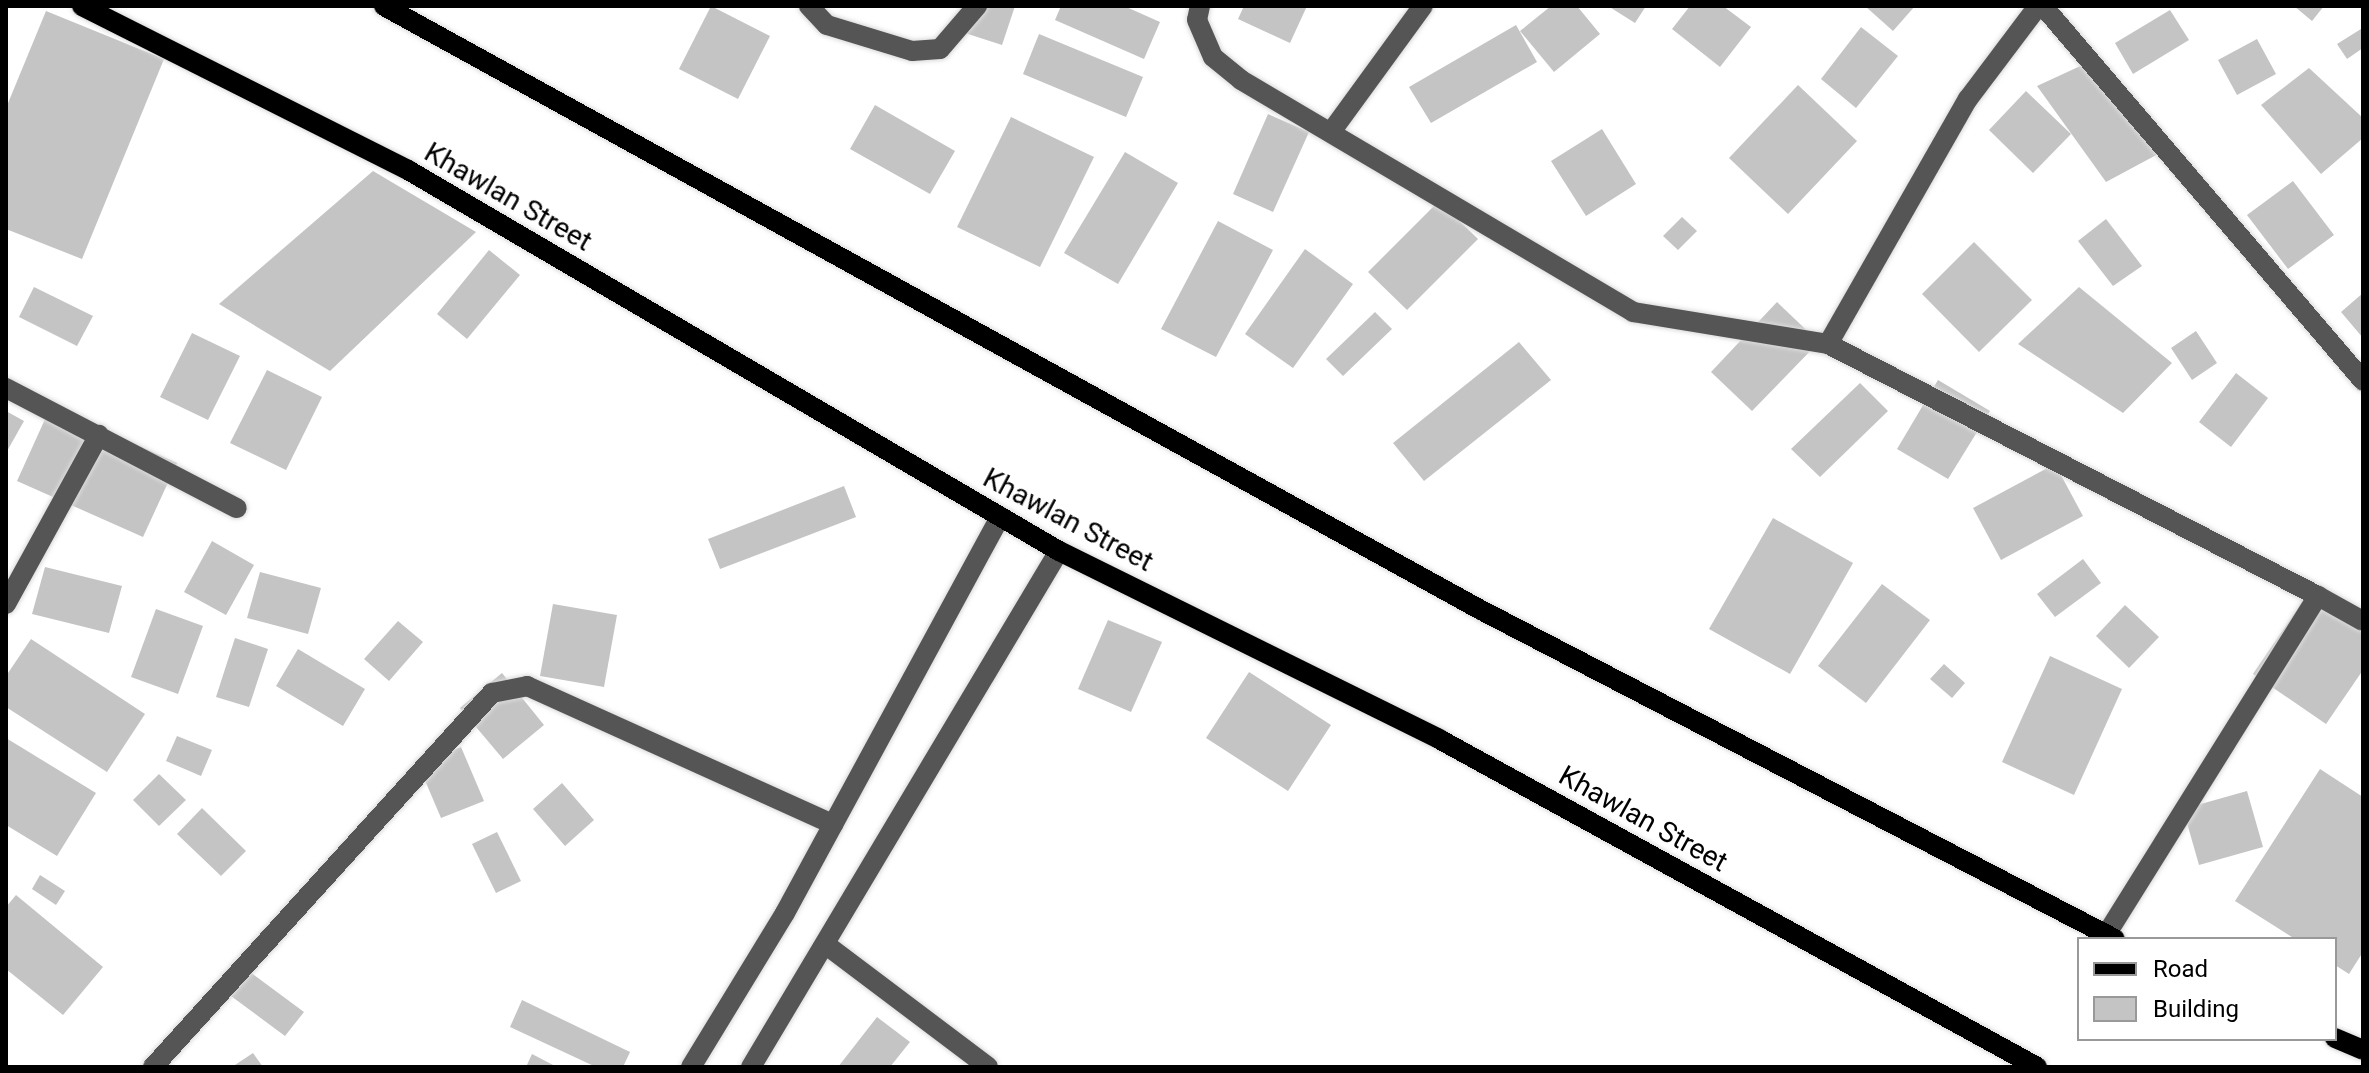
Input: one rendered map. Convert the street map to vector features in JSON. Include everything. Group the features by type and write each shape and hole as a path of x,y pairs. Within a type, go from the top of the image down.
{"main road":[{"name":"Khawlan Street","path":"82,6 408,170 1059,551 1439,739 2037,1067"},
{"path":"384,6 1481,610 2111,937"},
{"path":"2337,1039 2363,1050"}],"street":[{"path":"809,6 827,25 912,51 940,49 977,6"},
{"path":"1200,6 1197,20 1213,57 1331,132 1633,312 1828,344 2363,621"},
{"path":"1331,132 1423,6"},
{"path":"1828,344 1968,99 2040,6 2363,381"},
{"path":"6,388 237,508"},
{"path":"6,604 99,435"},
{"path":"691,1067 833,824 1000,517"},
{"path":"751,1067 1059,551"},
{"path":"2111,937 2318,596"},
{"path":"153,1067 492,693 527,686 833,824"},
{"path":"825,944 988,1067"}],"building":[{"path":"711,6 770,36 738,99 679,69"},
{"path":"973,6 1015,6 1002,45 965,33"},
{"path":"1061,6 1124,6 1160,22 1144,59 1055,20"},
{"path":"1244,6 1307,6 1290,43 1238,19"},
{"path":"1551,6 1577,6 1600,34 1554,72 1520,31"},
{"path":"1608,6 1646,6 1635,23"},
{"path":"1690,6 1723,6 1751,27 1720,67 1672,29"},
{"path":"1865,6 1915,6 1893,31"},
{"path":"2294,6 2324,6 2312,21"},
{"path":"2170,10 2189,40 2133,74 2115,43"},
{"path":"46,11 164,59 82,259 6,229 6,108"},
{"path":"1516,25 1537,62 1431,123 1409,87"},
{"path":"1861,27 1898,56 1856,108 1821,79"},
{"path":"2361,29 2363,48 2347,59 2337,44"},
{"path":"1039,34 1143,77 1126,117 1023,74"},
{"path":"2257,39 2276,74 2237,95 2218,60"},
{"path":"2089,62 2160,153 2106,182 2037,86"},
{"path":"2309,68 2363,118 2363,138 2321,174 2261,105"},
{"path":"1798,85 1857,141 1788,214 1729,158"},
{"path":"2026,91 2071,134 2033,173 1989,130"},
{"path":"875,105 955,151 930,194 850,149"},
{"path":"1268,114 1309,132 1273,212 1233,194"},
{"path":"1011,117 1094,157 1040,267 957,227"},
{"path":"1602,129 1636,184 1586,216 1551,161"},
{"path":"1125,152 1178,183 1118,284 1064,253"},
{"path":"373,171 476,232 330,371 219,304"},
{"path":"2293,181 2334,235 2288,269 2247,215"},
{"path":"1439,201 1478,239 1407,310 1368,272"},
{"path":"1682,217 1697,231 1678,250 1663,236"},
{"path":"2106,219 2142,266 2113,286 2078,241"},
{"path":"1218,221 1273,250 1216,357 1161,329"},
{"path":"1974,242 2032,300 1979,352 1922,294"},
{"path":"1305,249 1353,284 1293,368 1245,334"},
{"path":"489,250 520,275 467,339 437,314"},
{"path":"34,287 93,316 77,346 19,317"},
{"path":"2079,287 2172,363 2123,413 2018,344"},
{"path":"2363,293 2363,338 2341,312"},
{"path":"1777,302 1819,342 1752,411 1711,372"},
{"path":"1375,312 1392,329 1343,376 1326,359"},
{"path":"2196,331 2217,363 2192,380 2171,348"},
{"path":"192,333 240,356 208,420 160,397"},
{"path":"1519,342 1551,380 1424,481 1393,443"},
{"path":"267,370 322,397 286,470 230,443"},
{"path":"2236,373 2268,398 2231,447 2199,422"},
{"path":"1938,380 1990,411 1948,479 1897,449"},
{"path":"1860,383 1888,411 1820,477 1791,449"},
{"path":"51,406 177,463 143,537 17,481"},
{"path":"6,411 24,421 6,453"},
{"path":"2055,464 2083,516 2001,560 1973,508"},
{"path":"844,486 856,517 720,569 708,539"},
{"path":"1773,518 1853,563 1790,674 1709,629"},
{"path":"212,541 254,565 226,615 184,592"},
{"path":"2083,559 2101,583 2055,617 2037,594"},
{"path":"45,567 122,586 109,633 32,614"},
{"path":"260,572 321,588 308,634 247,618"},
{"path":"1882,584 1930,620 1866,703 1818,666"},
{"path":"2307,595 2363,633 2363,670 2326,724 2253,674"},
{"path":"553,604 617,615 604,687 540,676"},
{"path":"2125,605 2159,637 2129,668 2096,636"},
{"path":"156,609 203,626 178,694 131,677"},
{"path":"1108,620 1162,642 1131,712 1078,689"},
{"path":"398,621 423,642 389,681 364,659"},
{"path":"235,638 268,649 249,707 216,697"},
{"path":"31,639 145,714 107,772 6,707 6,676"},
{"path":"298,649 365,689 343,726 276,686"},
{"path":"2050,656 2122,689 2074,795 2002,762"},
{"path":"1944,664 1965,683 1952,698 1930,679"},
{"path":"1249,672 1331,725 1288,791 1206,738"},
{"path":"502,673 544,725 503,759 460,708"},
{"path":"177,736 212,750 201,776 166,761"},
{"path":"6,738 96,793 57,856 6,825"},
{"path":"461,747 484,801 441,818 418,764"},
{"path":"2320,769 2363,797 2363,952 2349,974 2337,966 2337,937 2292,937 2235,901"},
{"path":"159,774 186,800 159,826 133,800"},
{"path":"562,783 594,820 565,846 533,809"},
{"path":"2247,791 2263,847 2199,865 2183,809"},
{"path":"202,808 246,851 221,876 177,834"},
{"path":"497,832 521,881 496,893 472,844"},
{"path":"40,875 65,891 56,905 32,889"},
{"path":"16,895 103,967 63,1015 6,969 6,907"},
{"path":"250,972 304,1012 285,1036 231,996"},
{"path":"522,1000 630,1052 623,1067 596,1067 510,1027"},
{"path":"877,1017 910,1042 890,1067 838,1067"},
{"path":"253,1053 263,1067 232,1067"},
{"path":"532,1054 557,1067 526,1067"}]}
